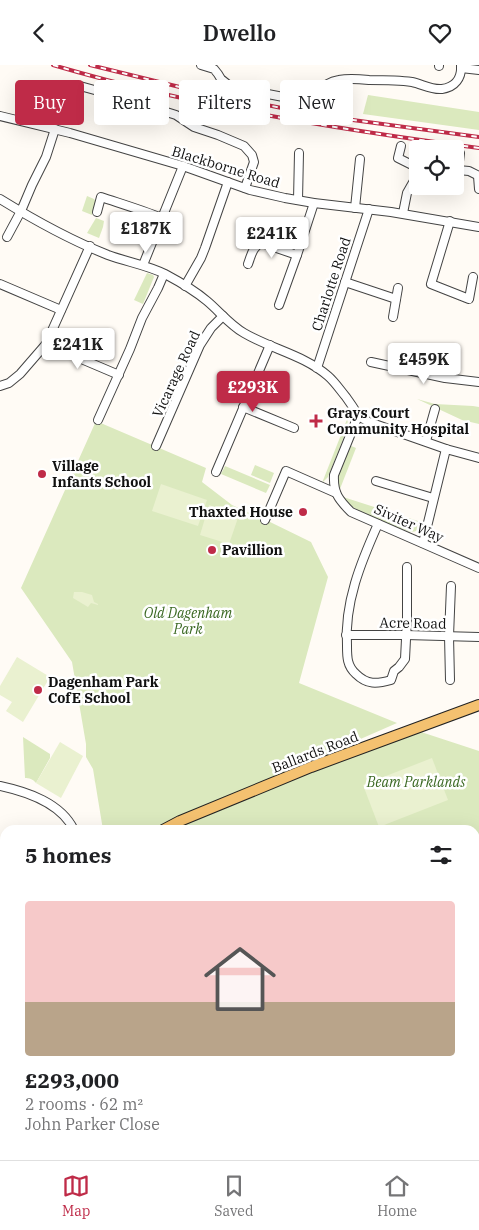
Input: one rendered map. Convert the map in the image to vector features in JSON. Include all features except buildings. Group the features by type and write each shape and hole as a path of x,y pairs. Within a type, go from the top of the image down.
{"main road":[{"name":"Ballards Road","path":"181,825 310,767 479,705"}],"street":[{"path":"201,65 214,69 221,79 231,87 299,100 308,99 315,95 322,86 339,80 412,82 431,88 443,89 457,82 461,67 479,70"},
{"path":"84,87 176,115 194,127 244,146 252,155 254,162 244,188"},
{"name":"Blackborne Road","path":"1,119 55,129 183,166 244,188 314,203 404,213 479,227"},
{"path":"7,237 46,157 55,129"},
{"path":"401,146 398,158 409,163"},
{"path":"298,200 299,153"},
{"path":"355,208 360,159"},
{"path":"143,265 183,166"},
{"path":"464,171 478,176 479,189"},
{"path":"185,286 206,248 228,182"},
{"path":"404,213 409,190"},
{"path":"97,212 102,197 162,218"},
{"path":"0,199 48,227 90,247 164,274 207,301 242,332 317,368 330,377 356,410 358,416 334,475 336,493"},
{"path":"279,305 314,203"},
{"name":"Charlotte Road","path":"317,368 369,209"},
{"path":"450,221 432,285 469,299 473,277"},
{"path":"248,264 254,248 262,243 297,255"},
{"path":"0,386 9,383 20,374 46,344 90,247"},
{"path":"98,420 142,318 164,274"},
{"path":"345,282 396,299"},
{"path":"0,284 62,310"},
{"path":"393,317 398,288"},
{"name":"Vicarage Road","path":"156,446 200,345 223,316"},
{"path":"46,344 119,375"},
{"path":"216,472 270,345"},
{"path":"371,362 445,378 479,382"},
{"path":"243,407 294,428"},
{"path":"426,441 435,409"},
{"path":"358,416 369,422 446,449 479,458"},
{"path":"423,543 446,449"},
{"name":"Siviter Way","path":"265,520 286,471 336,493 351,511 479,568"},
{"path":"376,481 434,499"},
{"path":"378,524 352,592 346,624 349,665 362,679 373,683 383,683 391,679 394,671 404,659 407,619 407,567"},
{"path":"450,680 451,586"},
{"name":"Acre Road","path":"346,635 479,637"},
{"path":"0,786 21,791 45,801 72,825"}],"green space":[{"path":"368,95 479,112 479,130 363,114"},
{"path":"87,196 96,202 92,215 82,211"},
{"path":"96,218 104,221 99,238 87,233"},
{"path":"147,273 154,277 143,304 134,300"},
{"path":"417,399 435,404 479,407 479,424 462,420"},
{"path":"348,417 347,429 328,477 322,483"},
{"name":"Old Dagenham Park","path":"96,421 206,468 202,482 232,505 311,542 328,577 299,683 397,723 164,825 102,825 93,769 86,757 86,744 72,662 21,588"},
{"path":"349,445 356,448 338,494 335,481"},
{"path":"255,465 274,473 270,483 251,475"},
{"path":"225,466 270,485 266,493 221,474"},
{"path":"161,484 207,500 198,526 152,511"},
{"path":"340,496 421,522 420,527 416,531 410,532 363,513"},
{"path":"209,505 239,515 229,544 200,535"},
{"path":"74,592 92,595 94,602 98,605 91,603 88,607 73,598"},
{"path":"17,657 50,677 23,722 6,711 12,702 0,695 0,686"},
{"name":"Beam Parklands","path":"415,730 479,751 479,825 182,825"},
{"path":"23,737 50,754 50,758 36,783 31,779 25,778"},
{"path":"60,742 83,756 61,798 36,783"},
{"path":"432,758 448,800 384,825 378,825 363,785"}],"railway":[{"path":"53,65 158,93 264,115 479,148"},
{"path":"90,65 196,91 280,108"},
{"path":"353,120 479,137"}],"place":[{"name":"Grays Court Community Hospital","path":"316,421"},
{"name":"Village Infants School","path":"42,474"},
{"name":"Thaxted House","path":"303,512"},
{"name":"Pavillion","path":"212,550"},
{"name":"Dagenham Park CofE School","path":"38,690"}]}
